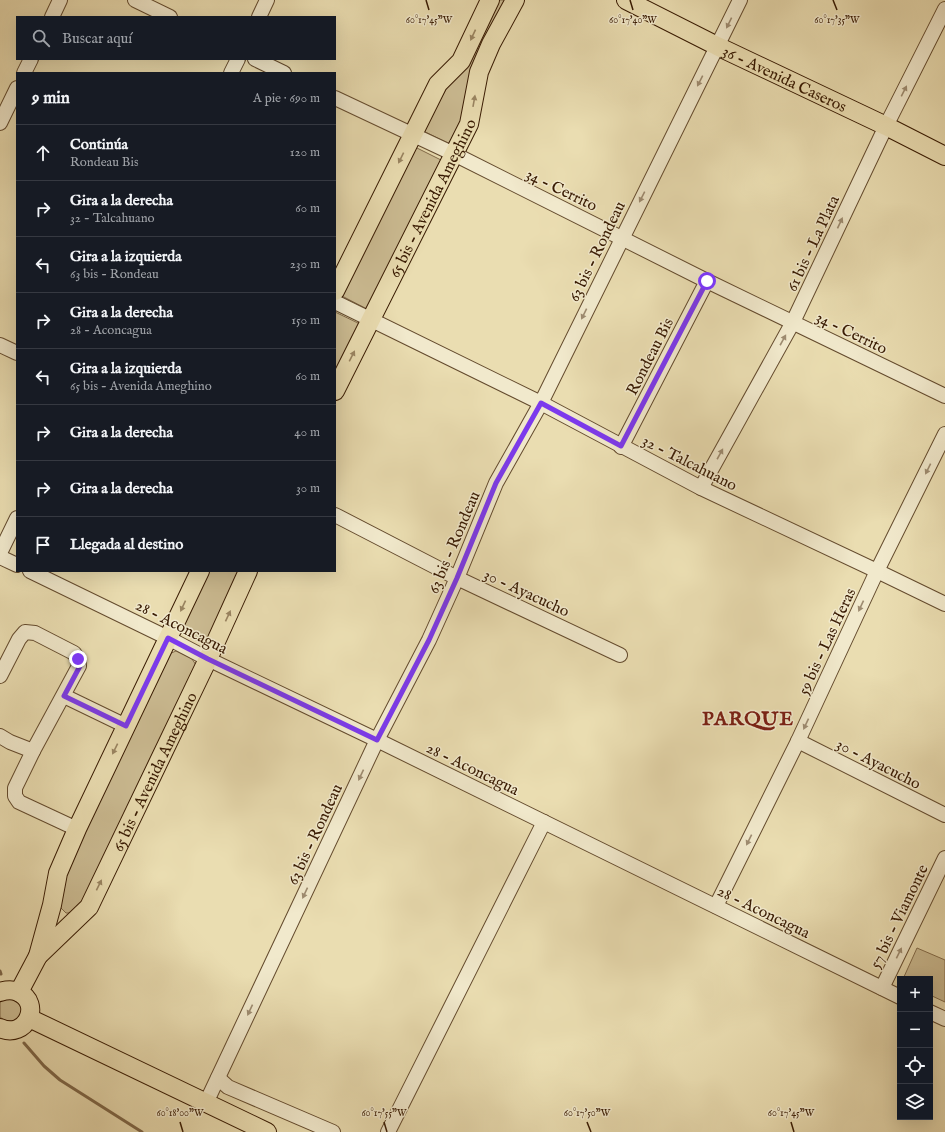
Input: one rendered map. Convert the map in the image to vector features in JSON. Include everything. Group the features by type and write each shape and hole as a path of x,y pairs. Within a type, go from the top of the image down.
{"main road":[{"path":"336,290 438,84 461,61 490,0"},
{"name":"65 bis - Avenida Ameghino","path":"336,389 469,124 479,72 491,44 515,0"},
{"name":"36 - Avenida Caseros","path":"626,0 717,46 886,126 945,156"},
{"name":"65 bis - Avenida Ameghino","path":"19,992 38,956 54,897 58,873 77,829 200,572"},
{"name":"65 bis - Avenida Ameghino","path":"38,956 89,907 208,659 248,572"},
{"path":"54,897 57,910 61,914 68,917 76,916 85,912"},
{"path":"0,992 8,990 15,990 19,992 27,998 30,1004 31,1012 26,1024 14,1030 0,1030"},
{"path":"29,1018 267,1132"}],"street":[{"path":"52,16 60,0"},
{"path":"135,0 168,16"},
{"path":"259,16 267,0"},
{"name":"63 bis - Rondeau","path":"206,1103 377,740 429,640 457,578 496,483 541,403 740,0"},
{"name":"61 bis - La Plata","path":"701,488 793,322 886,126 945,9"},
{"path":"24,72 30,60"},
{"path":"232,72 238,60"},
{"path":"257,60 282,72"},
{"path":"0,123 16,90"},
{"name":"34 - Cerrito","path":"336,98 454,154 707,281 945,396"},
{"name":"Rondeau Bis","path":"621,446 707,281"},
{"name":"32 - Talcahuano","path":"336,303 370,321 541,403 701,488 945,604"},
{"path":"0,345 16,353"},
{"name":"59 bis - Las Heras","path":"716,906 798,741 878,571 945,434"},
{"name":"30 - Ayacucho","path":"336,516 457,578 620,655"},
{"path":"0,553 16,520"},
{"path":"0,557 16,565"},
{"name":"28 - Aconcagua","path":"32,572 897,996"},
{"path":"0,676 19,639 25,632 35,633 74,653 78,659 80,666 33,751 15,788 15,796 19,802 77,829"},
{"path":"64,696 126,726"},
{"path":"0,736 10,742 33,751"},
{"name":"30 - Ayacucho","path":"798,741 945,815"},
{"path":"388,1132 544,822"},
{"name":"57 bis - Viamonte","path":"882,988 945,858"},
{"path":"933,1013 945,1019"},
{"path":"218,1078 228,1087 333,1132"}],"shaded area":[{"path":"495,0 507,0 465,114 450,144 423,131"},
{"path":"415,147 441,160 367,309 342,296"},
{"path":"336,312 360,324 336,373"},
{"path":"207,572 242,572 207,645 179,632"},
{"path":"176,651 192,659 196,665 80,908 73,913 66,913 60,907 61,879 169,654"},
{"path":"917,948 945,960 945,1002 933,996 933,976 904,976"},
{"path":"4,998 17,998 23,1009 18,1019 9,1021 0,1017 0,1003"}],"waterway":[{"path":"24,1043 44,1066 60,1080 142,1132"}],"district":[{"name":"PARQUE","path":"748,718"}],"route":[{"path":"78,659 80,666 64,696 126,726 168,638 208,659 377,740 429,640 457,578 496,483 541,403 621,446 707,281"}]}
